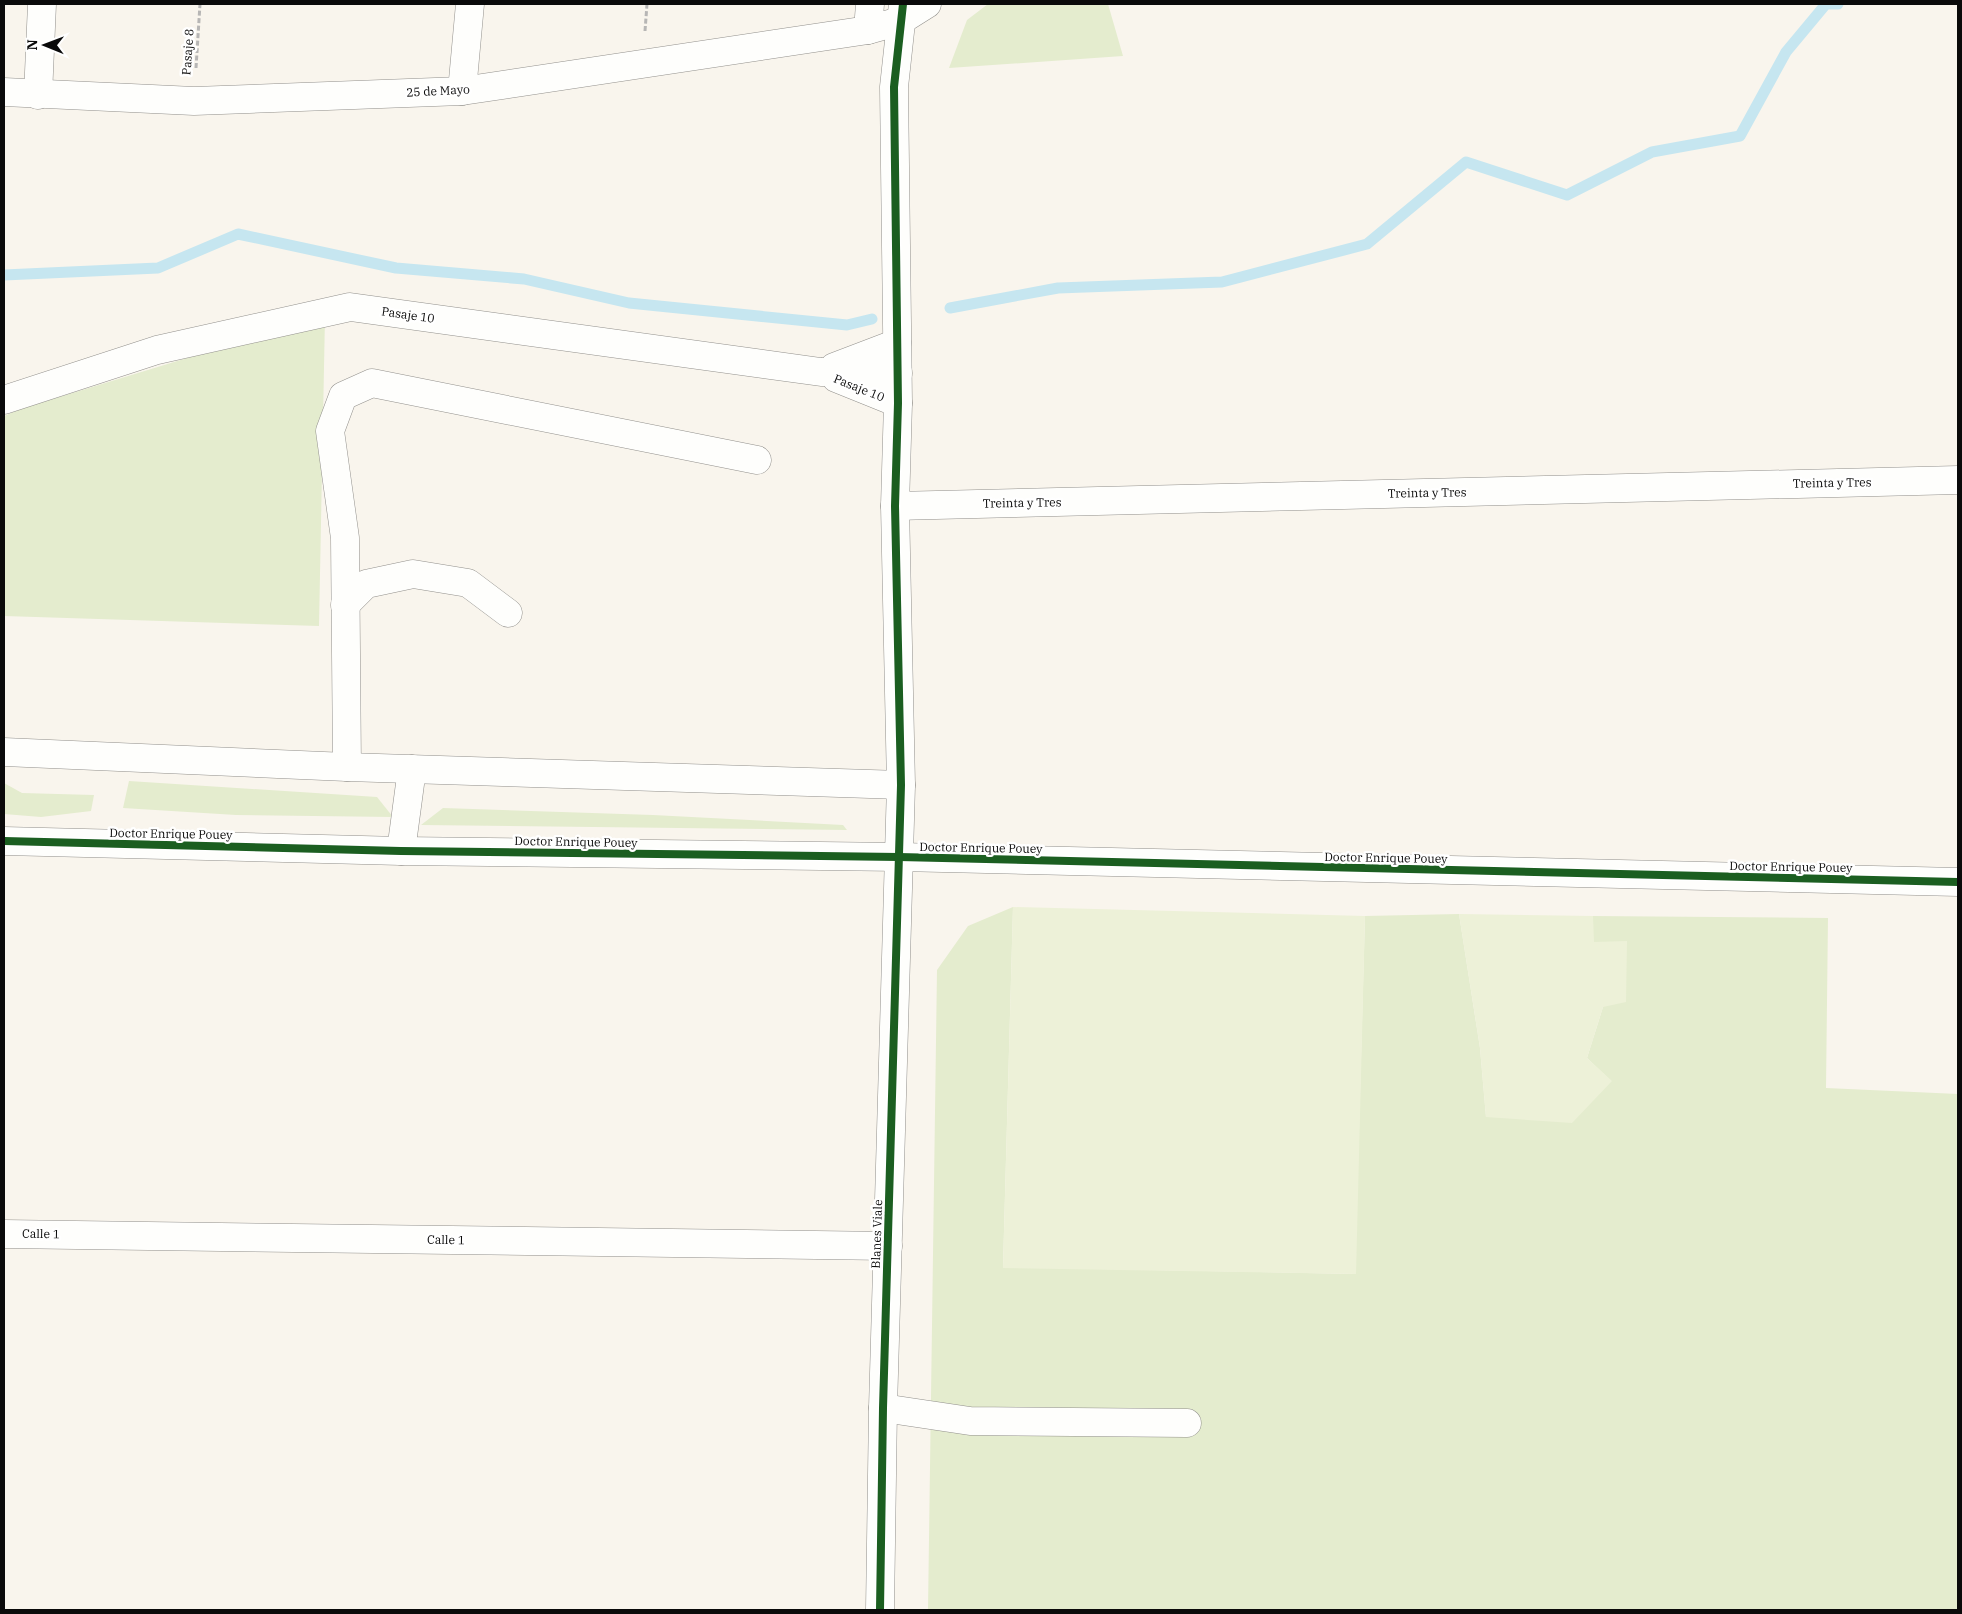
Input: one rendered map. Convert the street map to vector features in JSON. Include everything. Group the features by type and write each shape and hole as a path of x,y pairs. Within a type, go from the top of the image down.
{"street":[{"path":"38,95 42,4"},
{"path":"462,91 470,4"},
{"path":"869,17 901,12 927,4"},
{"name":"Blanes Viale","path":"880,1610 901,785 896,506 898,374 894,87 901,12"},
{"name":"25 de Mayo","path":"4,92 194,101 462,91 869,17"},
{"name":"Pasaje 10","path":"4,400 157,350 350,307 821,372 898,374"},
{"name":"Pasaje 10","path":"821,372 897,343"},
{"name":"Pasaje 10","path":"821,372 898,403"},
{"path":"347,767 345,538 330,431 342,396 372,383 757,460"},
{"name":"Treinta y Tres","path":"896,506 1958,480"},
{"path":"345,604 366,584 413,574 468,583 508,612"},
{"path":"4,752 347,767 901,785"},
{"path":"401,851 412,769"},
{"name":"Doctor Enrique Pouey","path":"4,841 401,851 899,858 1958,882"},
{"name":"Calle 1","path":"4,1234 888,1246"},
{"path":"884,1408 970,1421 1187,1423"}],"green space":[{"path":"988,4 1108,4 1123,56 949,68 967,20"},
{"path":"325,316 319,626 4,616 4,416 20,409"},
{"path":"129,781 377,797 393,817 236,815 123,808"},
{"path":"4,783 22,793 94,795 91,811 41,817 4,814"},
{"path":"443,808 653,815 843,825 847,830 421,825"},
{"path":"1013,907 1003,1267 1355,1274 1365,916 1459,914 1480,1048 1486,1117 1611,1081 1587,1058 1627,942 1593,942 1593,916 1828,918 1826,1088 1958,1094 1958,1610 928,1610 937,970 968,926"},
{"path":"1013,907 1365,916 1356,1274 1003,1268"},
{"path":"1459,914 1593,916 1594,942 1627,941 1626,1002 1603,1007 1587,1058 1612,1081 1572,1123 1486,1117 1480,1048"}],"waterway":[{"path":"950,308 1058,288 1222,282 1367,244 1466,162 1567,195 1652,152 1740,136 1786,52 1826,4 1838,4"},
{"path":"4,275 158,268 238,234 396,268 524,279 629,303 847,325 872,319"}],"cycle path":[{"path":"880,1610 883,1408 901,785 895,506 898,403 894,87 903,4"},
{"path":"4,841 401,851 899,857 1958,882"}]}
